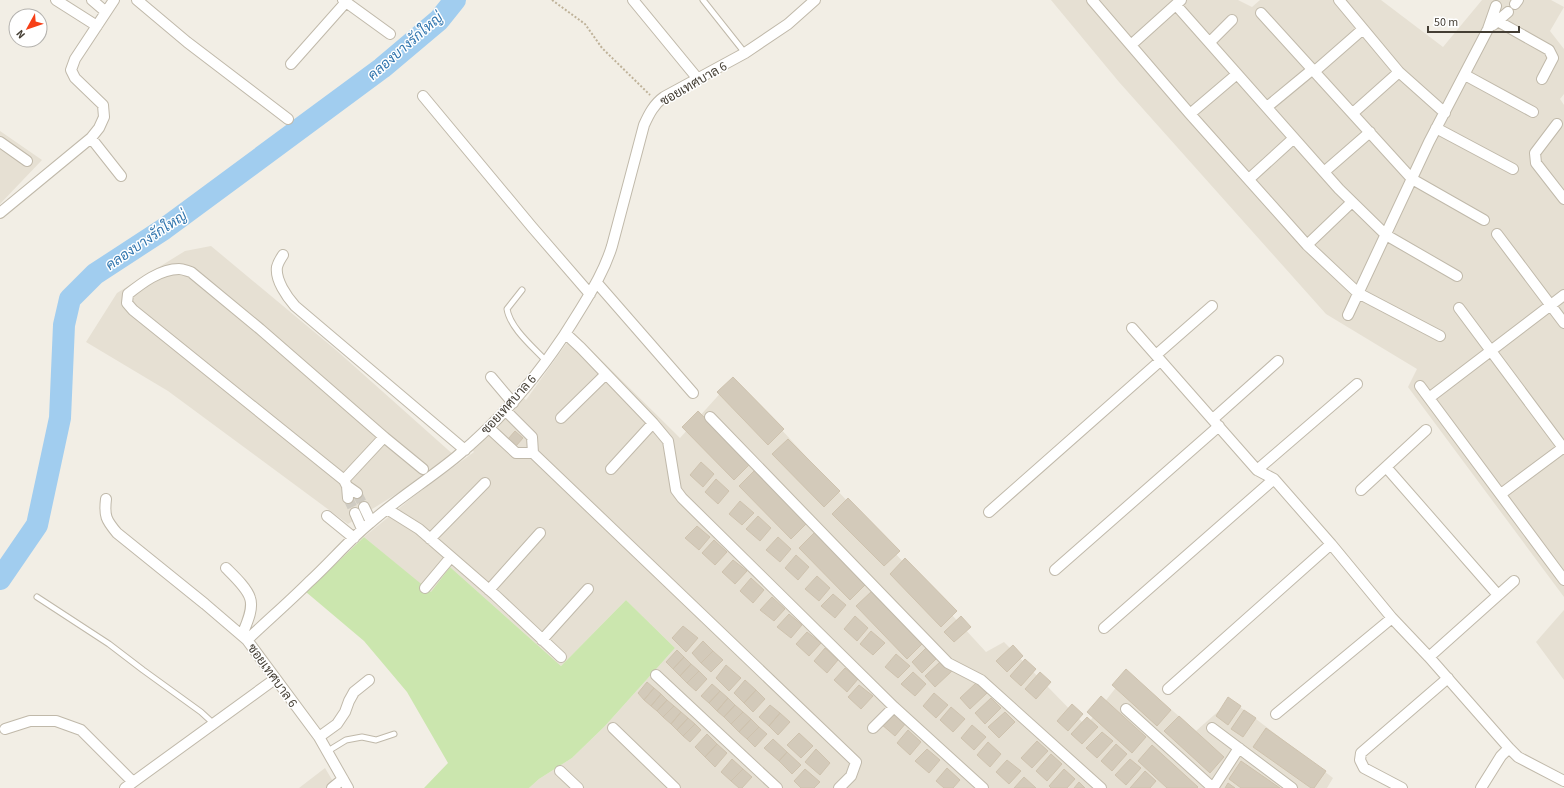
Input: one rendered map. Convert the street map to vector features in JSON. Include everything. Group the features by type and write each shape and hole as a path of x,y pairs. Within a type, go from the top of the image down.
{"street":[{"path":"56,0 96,26"},
{"path":"92,0 106,12"},
{"path":"0,213 91,138 99,128 104,117 103,105 76,78 72,70 75,59 114,0"},
{"path":"137,0 188,42 288,118"},
{"path":"633,0 698,79"},
{"name":"ซอยเทศบาล 6","path":"348,788 319,737 244,637 310,582 362,529 465,450 509,407 546,361 566,334 606,266 644,125 652,108 657,102 745,53 788,24 815,0"},
{"path":"1092,0 1190,114 1307,245 1358,293 1440,336"},
{"path":"1339,0 1399,72 1444,113"},
{"path":"291,64 345,1 390,34"},
{"path":"1131,45 1178,2 1237,74 1352,202 1386,235 1457,276"},
{"path":"1348,315 1436,128 1494,20 1496,6"},
{"path":"1494,20 1508,12"},
{"path":"1261,13 1412,178 1484,220"},
{"path":"1210,42 1232,20"},
{"path":"1494,20 1549,50 1553,58 1542,78"},
{"path":"1266,107 1314,70 1363,29"},
{"path":"1353,113 1399,72"},
{"path":"1190,114 1237,74"},
{"path":"1465,75 1533,112"},
{"path":"423,96 532,228 590,294"},
{"path":"1558,124 1535,153 1535,158 1536,163 1564,199"},
{"path":"1436,128 1513,168"},
{"path":"1324,172 1370,132"},
{"path":"91,138 121,176"},
{"path":"1249,179 1294,138"},
{"path":"0,142 27,161"},
{"path":"1307,245 1352,202"},
{"path":"1497,234 1564,323"},
{"path":"283,255 277,268 279,279 285,294 295,306 465,450"},
{"path":"358,493 133,310 127,303 128,294 148,279 166,272 179,269 191,272 260,328 384,437 423,469"},
{"path":"597,283 693,393"},
{"path":"1429,398 1564,295"},
{"path":"989,512 1158,358 1212,306"},
{"path":"1459,308 1564,448 1501,494"},
{"path":"1132,328 1257,470 1274,479 1331,544 1392,618 1429,657 1518,757 1564,781"},
{"path":"566,334 653,423 668,441 676,490 682,498 894,707 983,788"},
{"path":"1055,570 1216,423 1278,361"},
{"path":"561,418 606,374"},
{"path":"491,377 509,407 532,437 533,453 856,762 851,776 839,788"},
{"path":"1257,470 1357,384"},
{"path":"1420,386 1564,580"},
{"path":"710,417 948,663 981,680 1101,788"},
{"path":"611,469 653,423"},
{"path":"489,428 516,453 533,453"},
{"path":"1361,490 1426,430"},
{"path":"345,483 384,437"},
{"path":"1386,467 1498,595"},
{"path":"1104,628 1274,479"},
{"path":"345,483 348,498"},
{"path":"430,539 485,483"},
{"path":"106,499 104,511 107,520 117,533 244,637 250,611 250,598 240,583 226,568"},
{"path":"364,507 371,522"},
{"path":"387,509 419,529 489,590 561,657"},
{"path":"355,513 362,529"},
{"path":"327,516 354,538"},
{"path":"489,590 540,533"},
{"path":"1168,689 1331,544"},
{"path":"425,588 451,557"},
{"path":"1429,657 1514,581"},
{"path":"542,640 588,589"},
{"path":"1276,714 1392,618"},
{"path":"656,676 777,788"},
{"path":"1402,788 1364,768 1360,760 1361,753 1448,678"},
{"path":"5,729 30,721 56,721 81,730 129,785 275,679"},
{"path":"319,737 337,724 346,712 349,701 354,692 369,680"},
{"path":"873,728 894,707"},
{"path":"1126,709 1213,788 1239,748"},
{"path":"613,728 675,788"},
{"path":"1212,728 1292,788"},
{"path":"1481,788 1501,756 1510,748"},
{"path":"560,771 578,788"},
{"path":"332,788 343,779"}],"lane":[{"path":"703,0 745,53"},
{"path":"522,290 507,309 508,316 521,334 546,361"},
{"path":"37,597 109,644 201,712 214,724"},
{"path":"328,751 346,740 362,737 376,740 394,734"}],"path":[{"path":"552,0 585,24 602,48 657,102"}],"shaded area":[{"path":"1051,0 1238,0 1252,7 1260,0 1381,0 1443,47 1482,0 1551,0 1564,7 1550,31 1564,49 1564,94 1560,99 1564,105 1564,597 1408,387 1417,369 1326,314 1119,82"},
{"path":"0,131 42,160 0,204"},
{"path":"211,246 336,350 456,457 348,524 168,391 86,342 117,293 185,251"},
{"path":"574,333 680,438 734,378 986,652 1004,642 1086,726 1128,672 1196,731 1231,700 1333,778 1327,788 529,788 539,779 572,758 605,726 675,648 626,600 561,666 450,567 431,593 364,537 414,496 474,452 469,446 519,394 526,400"},
{"path":"1564,610 1564,680 1536,642"},
{"path":"325,768 337,788 299,788"}],"green space":[{"path":"364,537 431,592 450,567 561,666 626,600 675,648 605,726 572,758 539,779 529,788 424,788 448,763 407,692 364,641 306,592"}],"building":[{"path":"733,377 784,429 768,445 717,392"},
{"path":"698,411 750,464 734,480 682,427"},
{"path":"515,431 523,438 516,446 508,439"},
{"path":"788,439 840,491 824,507 772,454"},
{"path":"701,462 714,474 703,487 690,475"},
{"path":"755,470 807,523 791,539 739,486"},
{"path":"716,479 729,491 718,504 705,492"},
{"path":"848,498 900,551 884,566 832,514"},
{"path":"740,501 754,513 742,525 729,514"},
{"path":"758,516 771,528 760,541 746,529"},
{"path":"697,526 710,537 699,550 685,538"},
{"path":"815,532 866,584 850,600 799,548"},
{"path":"778,537 791,549 780,562 766,550"},
{"path":"714,540 727,552 715,565 702,553"},
{"path":"796,555 809,567 798,580 785,568"},
{"path":"905,558 957,611 941,627 890,574"},
{"path":"733,560 747,571 735,584 722,572"},
{"path":"817,576 830,588 819,601 805,589"},
{"path":"751,578 764,590 753,603 740,591"},
{"path":"872,591 923,643 907,659 856,606"},
{"path":"833,594 846,605 835,618 821,606"},
{"path":"772,597 785,609 774,621 760,610"},
{"path":"789,614 802,625 791,638 777,627"},
{"path":"855,616 868,628 857,641 844,629"},
{"path":"961,616 971,627 954,642 944,632"},
{"path":"683,626 698,638 686,652 672,638"},
{"path":"871,631 885,643 873,655 860,644"},
{"path":"807,632 821,643 809,656 796,644"},
{"path":"703,641 713,651 701,663 692,653"},
{"path":"1013,645 1023,656 1007,672 996,661"},
{"path":"928,646 938,657 922,673 912,662"},
{"path":"825,648 838,660 827,673 814,661"},
{"path":"677,650 684,657 673,669 666,662"},
{"path":"713,651 723,660 711,672 701,663"},
{"path":"896,654 910,666 898,678 885,667"},
{"path":"684,657 691,664 680,676 673,669"},
{"path":"1025,659 1036,669 1021,686 1010,676"},
{"path":"941,661 952,671 935,687 925,676"},
{"path":"691,664 699,671 687,683 680,676"},
{"path":"726,665 741,678 729,691 716,678"},
{"path":"845,668 858,679 847,692 834,680"},
{"path":"1126,669 1171,710 1157,726 1112,685"},
{"path":"699,671 707,679 696,691 687,683"},
{"path":"913,672 926,684 915,696 901,684"},
{"path":"1040,672 1051,682 1036,699 1025,689"},
{"path":"745,680 756,690 744,703 734,693"},
{"path":"647,682 654,688 644,700 638,693"},
{"path":"976,683 987,693 970,709 960,698"},
{"path":"712,684 720,691 709,703 701,696"},
{"path":"859,685 873,696 861,709 848,697"},
{"path":"654,688 661,694 651,706 644,700"},
{"path":"756,690 765,699 753,712 744,703"},
{"path":"720,691 728,698 717,711 709,703"},
{"path":"934,693 948,705 936,718 923,706"},
{"path":"661,694 667,700 657,711 651,706"},
{"path":"1101,696 1146,737 1132,753 1087,712"},
{"path":"1228,697 1241,706 1228,725 1216,716"},
{"path":"728,698 735,705 724,717 717,711"},
{"path":"991,698 1001,708 985,724 975,713"},
{"path":"667,700 674,706 663,717 657,711"},
{"path":"1072,704 1083,714 1068,731 1057,721"},
{"path":"735,705 743,712 731,724 724,717"},
{"path":"770,705 780,713 769,726 759,717"},
{"path":"674,706 681,712 671,724 663,717"},
{"path":"951,707 965,719 953,732 940,720"},
{"path":"1244,710 1256,718 1243,737 1231,729"},
{"path":"681,712 688,718 677,730 671,724"},
{"path":"743,712 751,719 739,732 731,724"},
{"path":"893,712 906,723 895,736 881,724"},
{"path":"1005,712 1015,722 999,738 988,727"},
{"path":"780,713 790,722 778,735 769,726"},
{"path":"1179,716 1224,757 1210,773 1164,731"},
{"path":"1087,717 1098,727 1082,744 1071,734"},
{"path":"688,718 695,724 683,736 677,730"},
{"path":"751,719 759,727 747,739 739,732"},
{"path":"695,724 701,730 690,742 683,736"},
{"path":"972,725 986,737 974,750 961,738"},
{"path":"759,727 767,734 755,747 747,739"},
{"path":"1266,728 1326,771 1314,788 1311,788 1253,747"},
{"path":"908,730 921,742 910,755 897,743"},
{"path":"1102,732 1113,741 1097,758 1086,748"},
{"path":"799,733 813,746 801,758 787,745"},
{"path":"707,734 717,744 705,757 695,747"},
{"path":"773,739 787,752 779,761 764,748"},
{"path":"1037,741 1048,751 1032,768 1021,758"},
{"path":"988,742 1001,754 990,767 977,755"},
{"path":"717,744 727,753 715,767 705,757"},
{"path":"1116,744 1127,754 1112,771 1101,761"},
{"path":"1152,745 1198,787 1167,788 1138,761"},
{"path":"816,749 830,763 820,775 805,762"},
{"path":"927,749 940,760 929,773 915,761"},
{"path":"787,752 801,765 792,774 779,761"},
{"path":"1051,754 1062,764 1047,781 1036,771"},
{"path":"732,759 743,769 731,781 721,772"},
{"path":"1130,759 1141,768 1126,785 1115,775"},
{"path":"1007,760 1021,771 1009,784 996,772"},
{"path":"1241,761 1280,788 1241,788 1229,779"},
{"path":"947,768 960,780 953,788 944,788 936,781"},
{"path":"743,769 752,777 742,788 739,788 731,781"},
{"path":"805,769 820,782 814,788 801,788 794,781"},
{"path":"1064,769 1075,779 1067,788 1051,788 1049,786"},
{"path":"1145,771 1156,781 1150,788 1130,788"},
{"path":"1024,777 1036,788 1014,788"},
{"path":"1079,782 1085,788 1074,788"},
{"path":"1228,783 1235,788 1225,788"}],"waterway":[{"name":"คลองบางรักใหญ่","path":"0,579 37,525 60,418 64,325 70,299 95,274 164,229 382,68 439,20 455,0"}],"tunnel":[{"path":"357,493 364,507"},
{"path":"348,498 355,513"}]}
